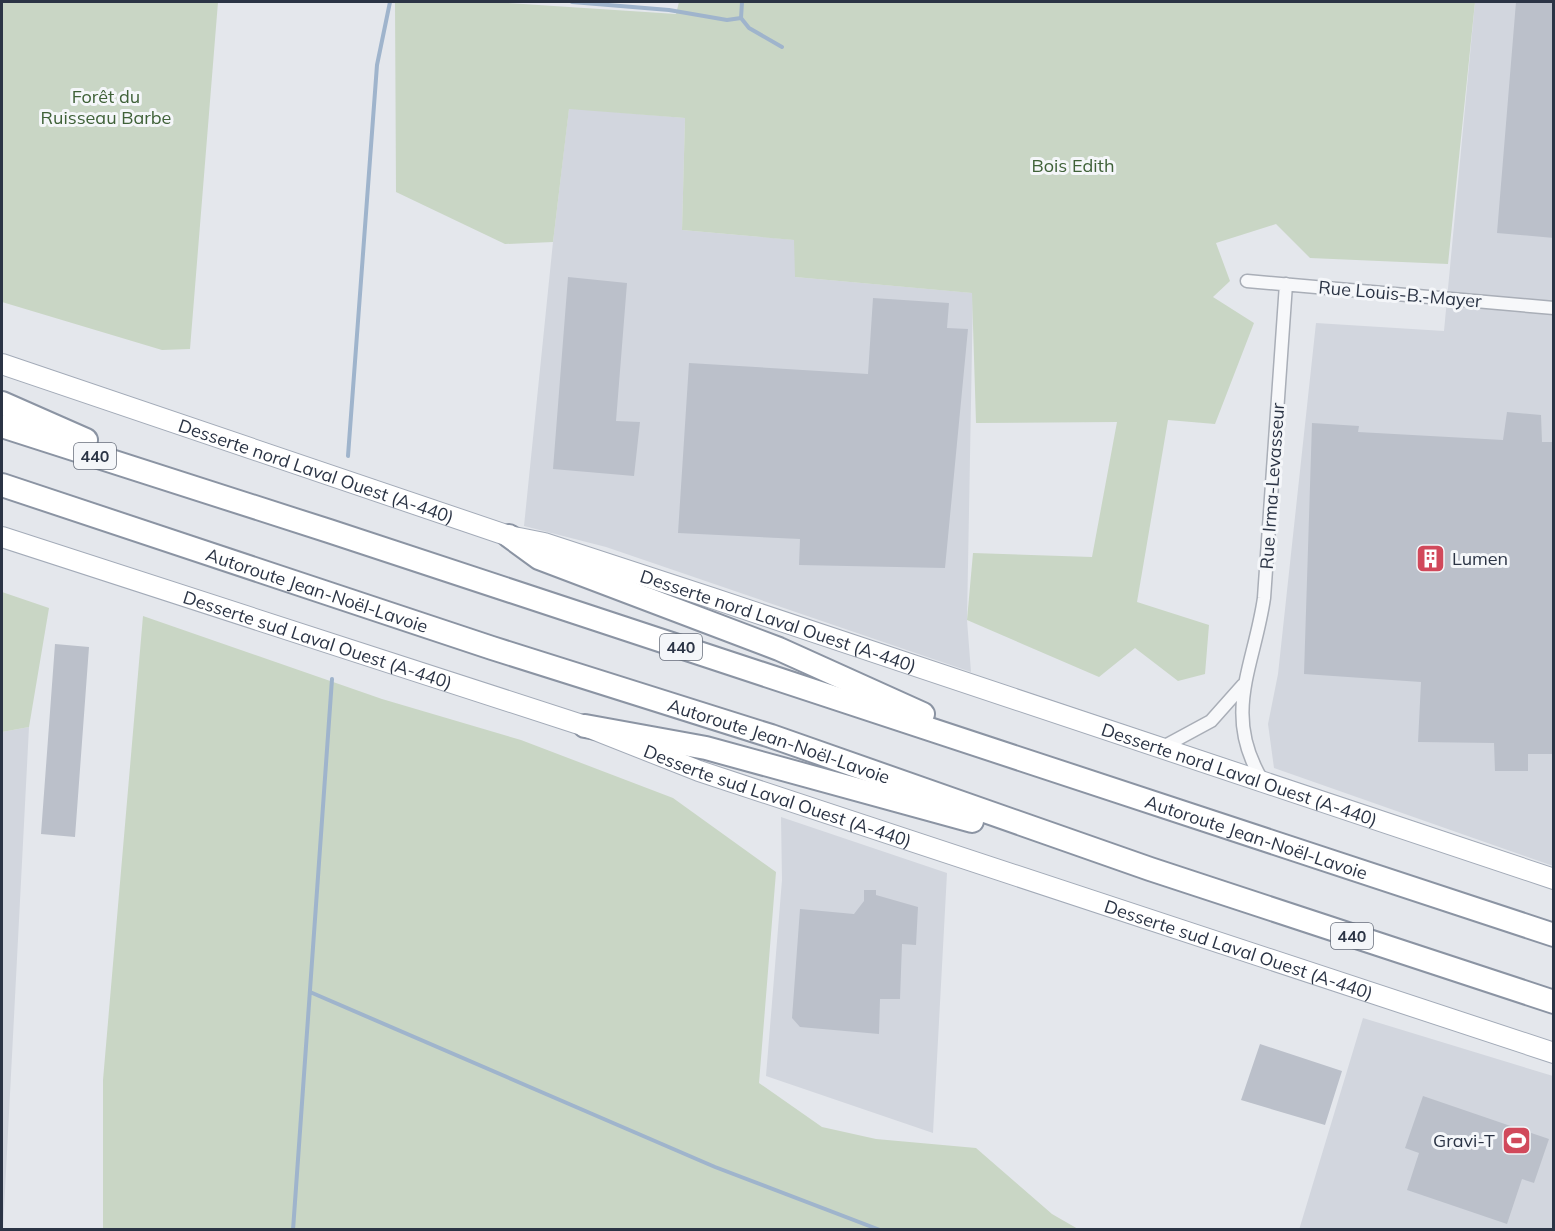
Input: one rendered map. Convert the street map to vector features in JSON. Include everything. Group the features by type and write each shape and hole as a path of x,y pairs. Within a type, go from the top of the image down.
{"highway":[{"path":"2,403 189,486"},
{"name":"Autoroute Jean-Noël-Lavoie","path":"2,426 1554,935"},
{"name":"Autoroute Jean-Noël-Lavoie","path":"2,485 121,527 771,736 1150,869 1554,1002"},
{"path":"2,498 121,527"},
{"path":"509,536 539,558 779,649 1033,764"},
{"path":"585,726 706,748 1150,869"}],"main road":[{"name":"Desserte nord Laval Ouest (A-440)","path":"2,364 509,536 582,555 1554,879"},
{"name":"Desserte sud Laval Ouest (A-440)","path":"2,537 585,726 699,771 1554,1053"}],"street":[{"name":"Rue Louis-B.-Mayer","path":"1247,281 1554,308"},
{"name":"Rue Irma-Levasseur","path":"1262,780 1248,756 1243,736 1243,685 1256,643 1264,598 1286,284"},
{"name":"Rue Irma-Levasseur","path":"1163,747 1211,720 1243,685"}],"shaded area":[{"path":"1475,2 1553,2 1553,866 1274,768 1268,724 1278,674 1316,323 1444,331"},
{"path":"569,108 685,118 682,230 795,240 795,277 973,293 967,620 971,672 606,547 524,526"},
{"path":"29,727 3,1229 2,1230 2,732"},
{"path":"781,817 947,873 933,1133 766,1076 782,880"},
{"path":"1363,1018 1553,1076 1553,1229 1299,1230"}],"green space":[{"name":"Forêt du Ruisseau Barbe","path":"2,2 218,2 190,349 162,350 2,302"},
{"name":"Bois Edith","path":"395,2 494,2 676,14 679,2 1475,2 1448,264 1310,258 1276,224 1216,243 1230,281 1213,297 1254,323 1215,424 1168,420 1137,602 1209,625 1205,674 1178,681 1135,648 1099,677 967,620 973,553 1092,557 1117,422 976,423 972,293 795,277 794,240 682,230 685,118 569,109 553,242 505,244 396,192"},
{"path":"2,592 49,608 29,727 2,732"},
{"path":"143,616 382,699 521,740 673,798 776,872 759,1083 822,1127 876,1139 976,1148 1052,1214 1078,1229 103,1229 103,1080"}],"building":[{"path":"1516,2 1554,2 1554,238 1497,233"},
{"path":"568,277 627,283 616,421 640,422 634,476 553,469"},
{"path":"873,298 949,303 947,328 968,329 945,568 799,565 800,539 678,533 689,363 868,374"},
{"name":"Lumen","path":"1507,412 1541,415 1542,442 1554,442 1554,754 1528,754 1528,771 1495,771 1494,743 1418,742 1421,682 1304,674 1312,423 1359,426 1358,432 1503,440"},
{"path":"55,644 89,647 75,837 41,834"},
{"path":"864,890 876,890 876,895 918,907 916,945 902,944 900,999 880,999 879,1034 800,1027 792,1018 800,909 854,914 864,901"},
{"path":"1260,1044 1342,1071 1325,1125 1241,1100"},
{"path":"1423,1096 1549,1139 1534,1183 1522,1179 1507,1224 1407,1190 1419,1153 1405,1148"}],"waterway":[{"path":"348,456 377,65 390,2"},
{"path":"572,2 669,10 727,20 741,18 742,2"},
{"path":"741,18 749,28 782,47"},
{"path":"293,1230 332,679"},
{"path":"310,992 715,1167 880,1230"}],"place":[{"name":"Lumen","path":"1431,558"},
{"name":"Gravi-T","path":"1516,1140"}]}
